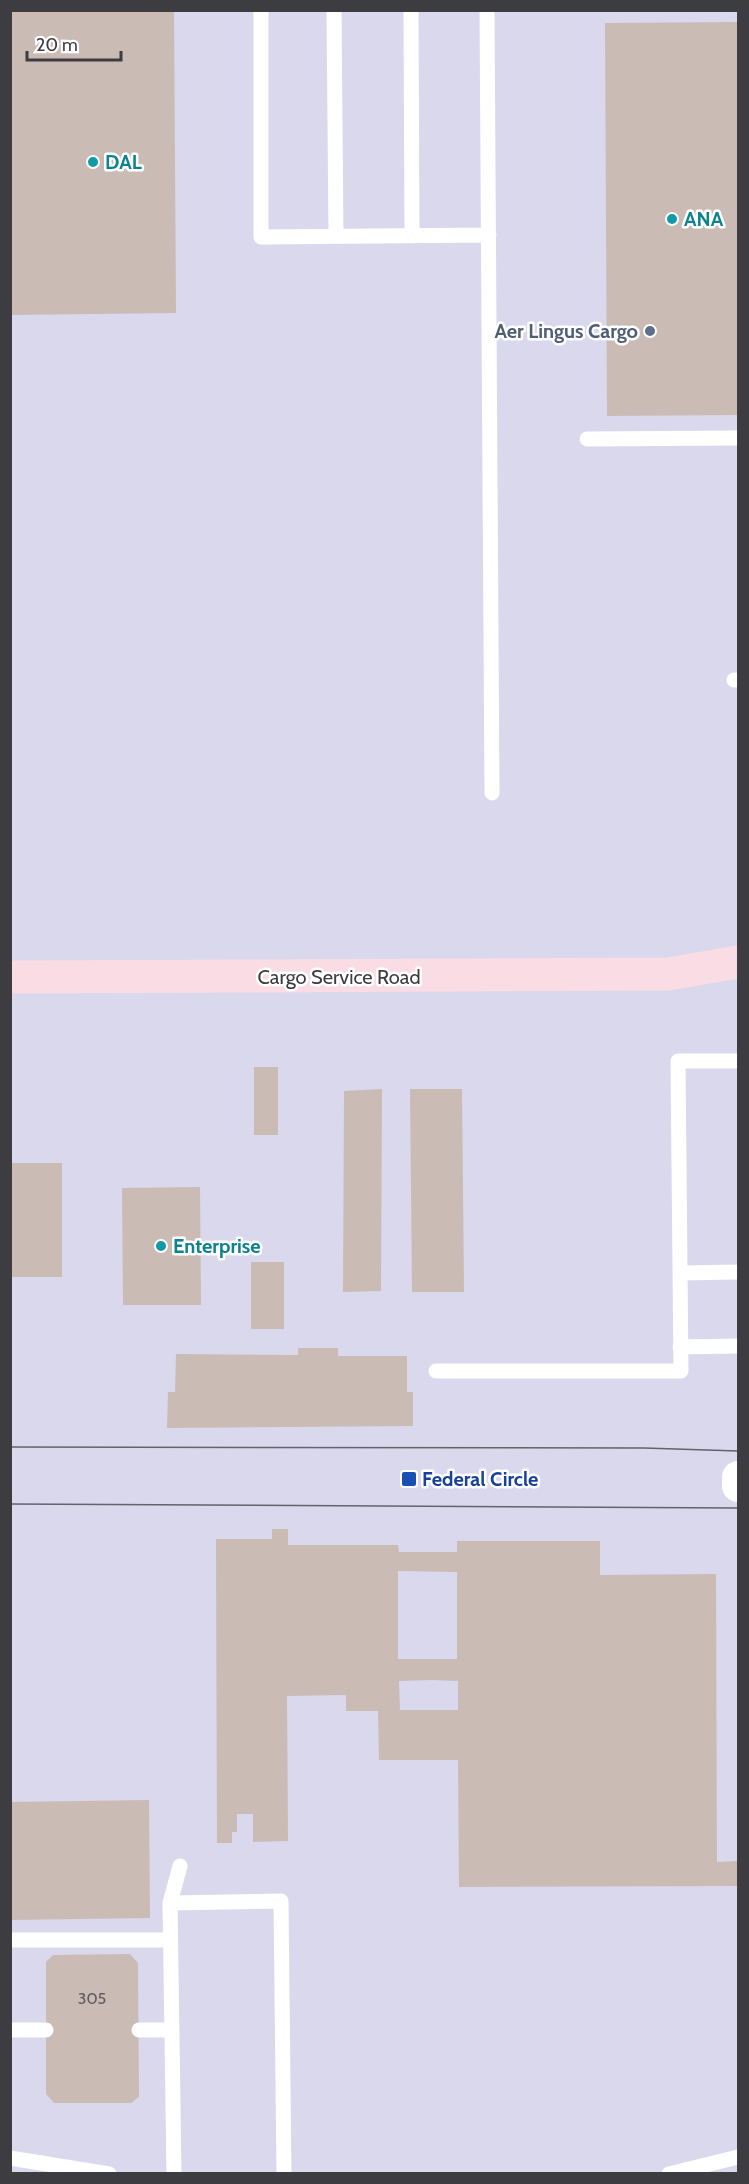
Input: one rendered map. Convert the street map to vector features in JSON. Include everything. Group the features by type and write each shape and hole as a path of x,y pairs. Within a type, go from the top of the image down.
{"street":[{"name":"Cargo Service Road","path":"668,974 738,962"},
{"name":"Cargo Service Road","path":"10,978 668,974 738,984"},
{"path":"738,1477 738,1486"}],"lane":[{"path":"261,10 261,237 489,235"},
{"path":"334,10 336,236"},
{"path":"411,10 412,236"},
{"path":"487,10 492,793"},
{"path":"587,439 738,438"},
{"path":"436,1371 681,1371 678,1061 738,1061"},
{"path":"680,1273 738,1272"},
{"path":"680,1347 738,1346"},
{"path":"174,2174 170,2030 170,1903 180,1866"},
{"path":"170,1903 281,1901 284,2174"},
{"path":"10,1940 170,1940"},
{"path":"10,2030 46,2030"},
{"path":"139,2030 170,2030"},
{"path":"669,2174 738,2157"},
{"path":"10,2158 109,2174"}],"shaded area":[{"path":"11,11 738,11 738,2173 11,2174"}],"building":[{"name":"DAL","path":"10,10 174,10 176,313 10,315"},
{"name":"ANA","path":"738,22 738,415 607,416 605,23"},
{"path":"254,1067 278,1067 278,1135 254,1135"},
{"path":"382,1089 381,1291 343,1292 344,1091"},
{"path":"410,1089 462,1089 464,1292 412,1292"},
{"path":"10,1163 62,1163 62,1277 10,1277"},
{"name":"Enterprise","path":"200,1187 201,1305 123,1305 122,1188"},
{"path":"251,1262 284,1262 284,1329 251,1329"},
{"path":"298,1348 338,1348 338,1356 407,1356 407,1392 413,1392 413,1426 167,1428 168,1392 175,1392 176,1354 298,1355"},
{"path":"272,1529 288,1529 288,1545 398,1545 399,1552 457,1552 457,1541 600,1541 600,1575 716,1574 717,1862 738,1861 738,1886 459,1887 458,1760 379,1760 378,1711 346,1711 346,1695 287,1696 288,1841 253,1842 253,1814 237,1814 237,1832 232,1832 232,1843 217,1843 216,1539 272,1539","holes":["398,1571 457,1572 457,1659 398,1659","399,1681 458,1681 458,1710 400,1710"]},
{"path":"149,1800 150,1918 10,1920 10,1802"},
{"path":"130,1954 138,1963 139,2097 131,2103 54,2103 46,2094 46,1962 53,1955"}],"tram line":[{"path":"10,1447 644,1448 738,1451"},
{"path":"10,1504 738,1508"}],"place":[{"name":"DAL","path":"93,162"},
{"name":"ANA","path":"672,219"},
{"name":"Aer Lingus Cargo","path":"650,331"},
{"name":"Enterprise","path":"161,1246"},
{"name":"Federal Circle","path":"409,1479"}]}
